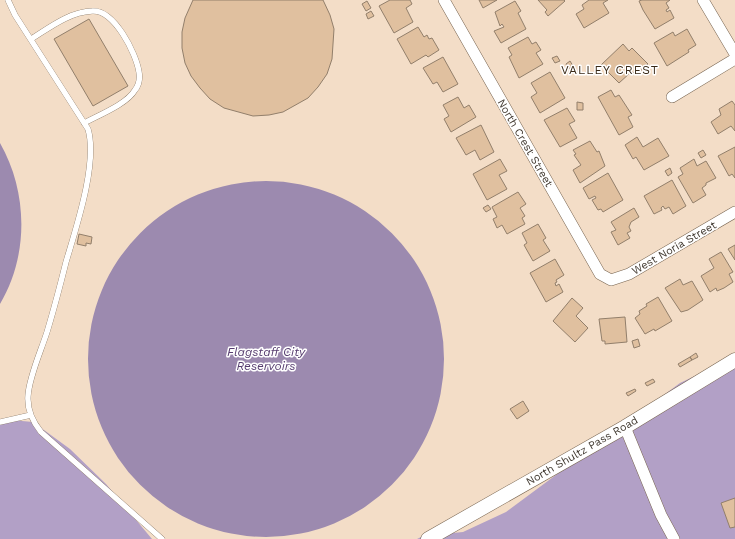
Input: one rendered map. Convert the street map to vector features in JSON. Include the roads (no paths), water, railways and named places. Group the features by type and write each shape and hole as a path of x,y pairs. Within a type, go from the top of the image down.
{"street":[{"name":"North Crest Street","path":"444,0 587,253 600,274 612,280"},
{"path":"703,0 735,54"},
{"path":"672,97 735,59"},
{"name":"West Noria Street","path":"612,280 629,274 735,212"},
{"name":"North Shultz Pass Road","path":"428,539 625,427 735,360"},
{"path":"625,427 661,515 674,539"}],"lane":[{"path":"8,0 30,39 84,123 91,139 90,165 77,222 56,302 30,383 28,396 31,415 41,432 162,539"},
{"path":"30,39 70,16 93,10 102,12 110,17 117,25 134,55 139,72 139,82 135,91 128,99 84,123"},
{"path":"0,422 31,415"}],"water":[{"path":"0,143 16,182 20,203 21,224 20,244 16,265 0,304"},
{"name":"Flagstaff City Reservoirs","path":"266,181 301,184 334,194 365,211 392,233 414,260 431,291 441,324 444,359 441,394 431,427 414,458 392,485 365,507 334,524 301,534 266,537 231,534 198,524 167,507 140,485 118,458 101,427 91,394 88,359 91,324 101,291 118,260 140,233 167,211 198,194 231,184"}],"district":[{"name":"VALLEY CREST","path":"610,70"}]}
